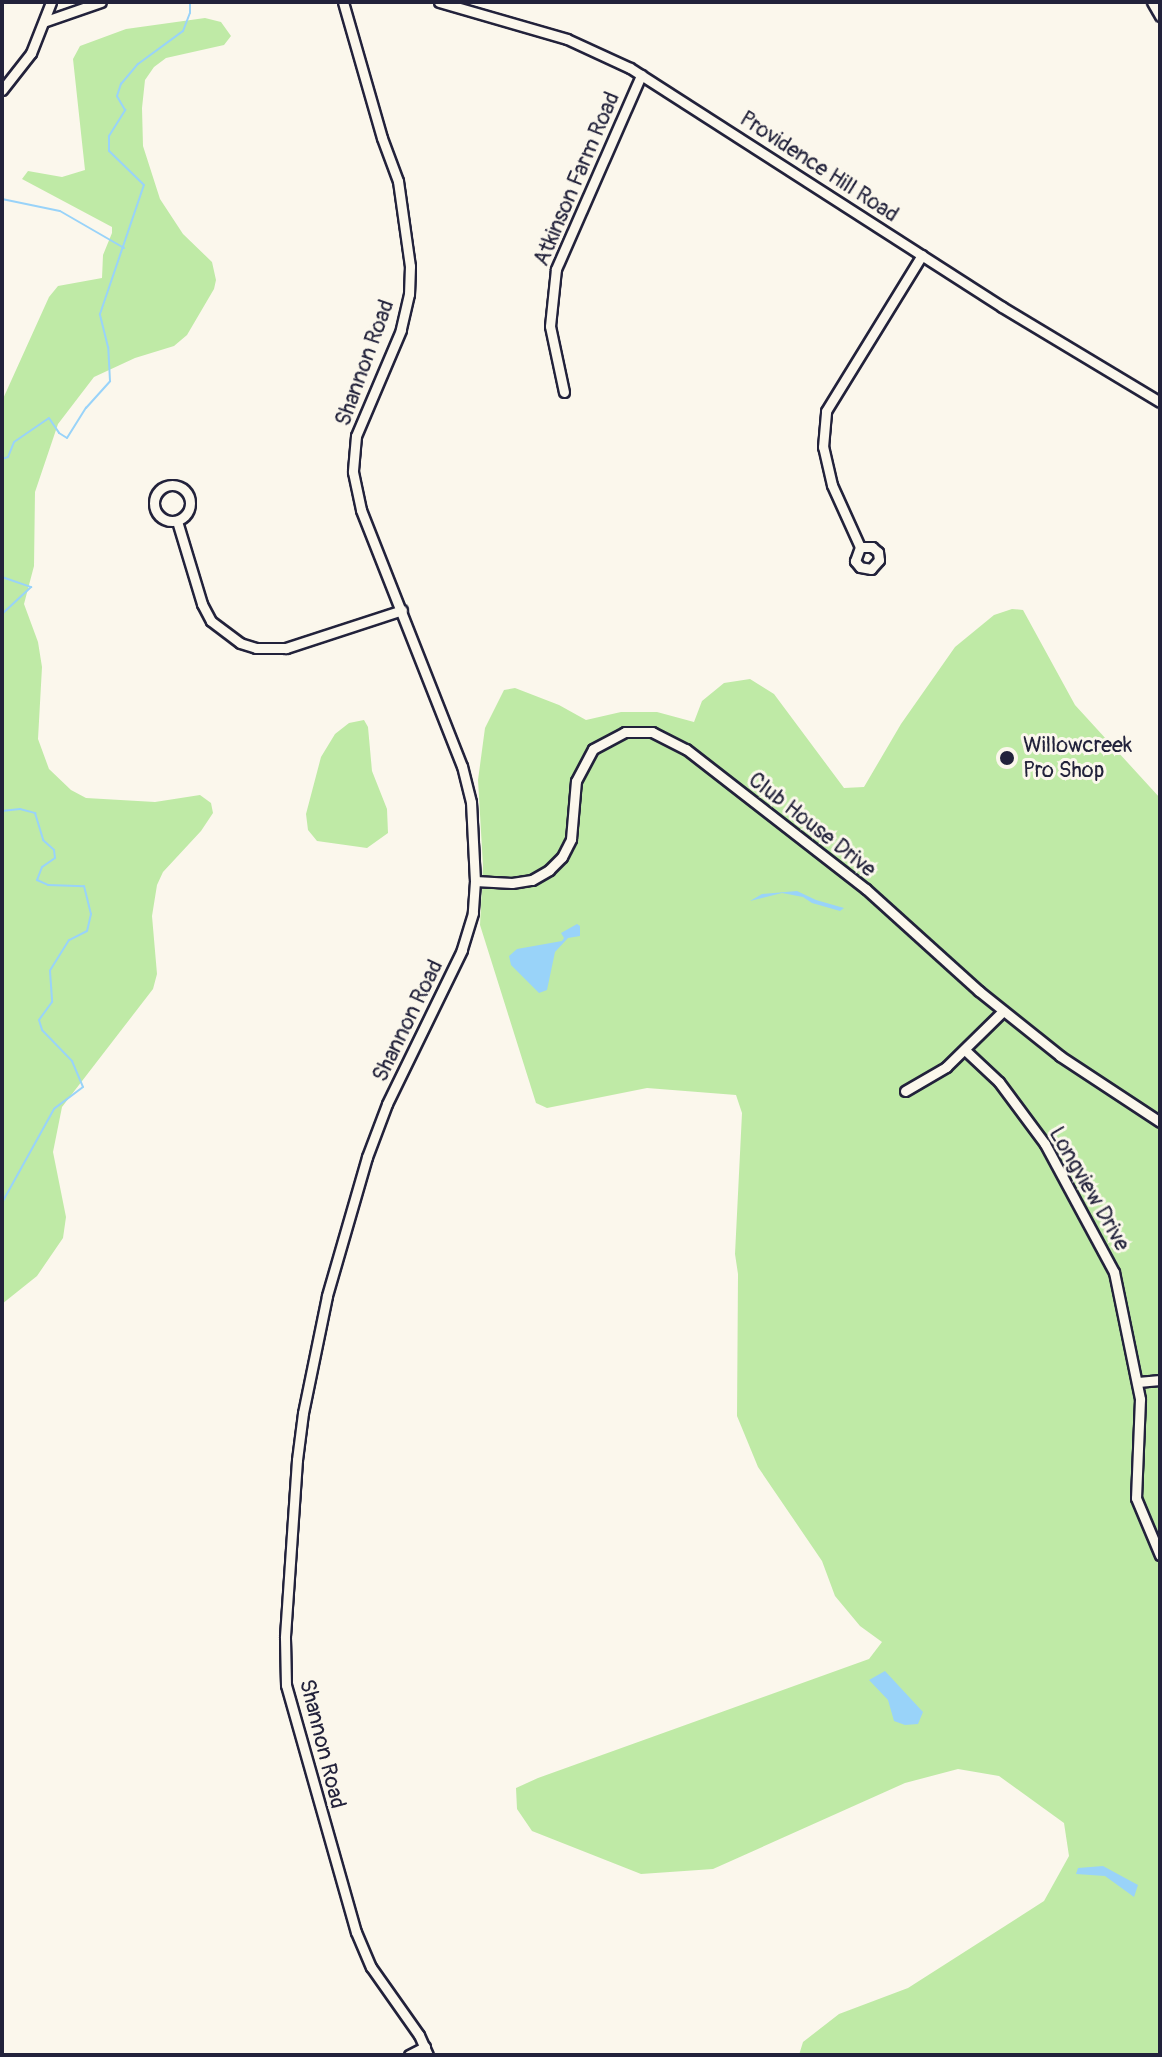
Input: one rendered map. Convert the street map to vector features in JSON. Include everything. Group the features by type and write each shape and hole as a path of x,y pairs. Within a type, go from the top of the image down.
{"street":[{"path":"2,90 31,53 51,2"},
{"path":"46,21 101,2"},
{"name":"Shannon Road","path":"343,2 398,181 409,247 409,294 401,330 356,436 353,472 361,510 467,784 474,830 475,881 473,913 462,950 387,1104 367,1157 327,1296 303,1413 285,1638 290,1704 356,1932 381,1984 427,2051"},
{"name":"Providence Hill Road","path":"439,2 567,39 641,75 922,255 1160,402"},
{"path":"1152,2 1160,16"},
{"name":"Atkinson Farm Road","path":"564,392 550,326 556,269 641,75"},
{"path":"860,547 844,516 826,466 823,429 826,411 922,255"},
{"path":"177,521 202,604 211,621 240,643 256,648 286,648 402,610"},
{"name":"Club House Drive","path":"475,881 512,883 532,880 549,870 562,857 571,839 576,781 593,749 625,732 652,732 686,749 855,880 1003,1011 1091,1078 1160,1122"},
{"path":"905,1091 966,1051 1003,1011"},
{"name":"Longview Drive","path":"966,1051 999,1082 1045,1144 1109,1260 1118,1285 1138,1382 1136,1498 1160,1555"},
{"path":"1138,1382 1160,1380"},
{"path":"409,2055 427,2051"}],"green space":[{"path":"205,18 221,22 231,36 224,45 166,58 154,67 145,80 143,146 160,199 183,234 212,262 216,280 214,289 187,335 174,346 135,358 94,377 58,424 35,492 34,566 24,604 38,642 42,667 38,739 49,769 71,790 86,798 155,802 200,795 211,803 213,813 201,831 163,872 157,885 152,916 157,974 153,989 62,1107 53,1152 66,1217 63,1238 37,1276 2,1304 2,401 49,297 58,286 102,278 103,255 112,233 112,227 22,179 28,171 62,177 85,170 73,59 80,46 126,29"},
{"path":"1012,609 1023,610 1075,705 1160,798 1160,2055 799,2055 803,2042 839,2014 908,1988 1044,1901 1069,1856 1064,1823 999,1776 958,1769 905,1783 713,1869 641,1874 532,1831 517,1809 516,1788 869,1659 882,1642 860,1626 835,1596 822,1561 758,1467 737,1416 738,1274 735,1254 742,1113 736,1095 647,1088 547,1108 536,1103 480,925 483,866 478,780 485,728 504,690 515,688 559,705 586,720 621,712 657,712 694,722 702,701 724,683 750,679 774,694 844,788 864,787 901,724 955,647 994,615"},
{"path":"364,720 368,727 372,771 387,809 388,833 367,848 317,841 308,830 306,814 321,757 335,734 349,723"}],"water":[{"path":"797,891 844,908 840,911 812,903 803,897 782,893 750,901 762,894"},
{"path":"577,924 580,926 580,936 568,938 555,952 547,990 539,993 511,965 509,956 517,949 562,941 561,933"},
{"path":"885,1671 923,1712 918,1724 905,1725 894,1721 888,1700 869,1680"},
{"path":"1103,1866 1138,1885 1134,1897 1105,1876 1076,1874 1078,1868"}],"waterway":[{"path":"2,459 8,457 14,442 49,418 59,433 67,438 86,408 110,381 108,347 100,314 144,185 109,151 109,136 125,110 117,96 121,84 138,64 183,31 190,13 190,2"},
{"path":"2,199 60,211 124,248"},
{"path":"2,552 2,559"},
{"path":"2,577 31,587 2,614"},
{"path":"2,811 20,809 35,813 43,840 54,850 55,858 42,867 37,880 48,885 84,886 91,914 87,931 69,940 50,971 52,1002 39,1020 42,1030 72,1061 83,1087 54,1109 2,1203"}],"place":[{"name":"Willowcreek Pro Shop","path":"1007,758"}]}
